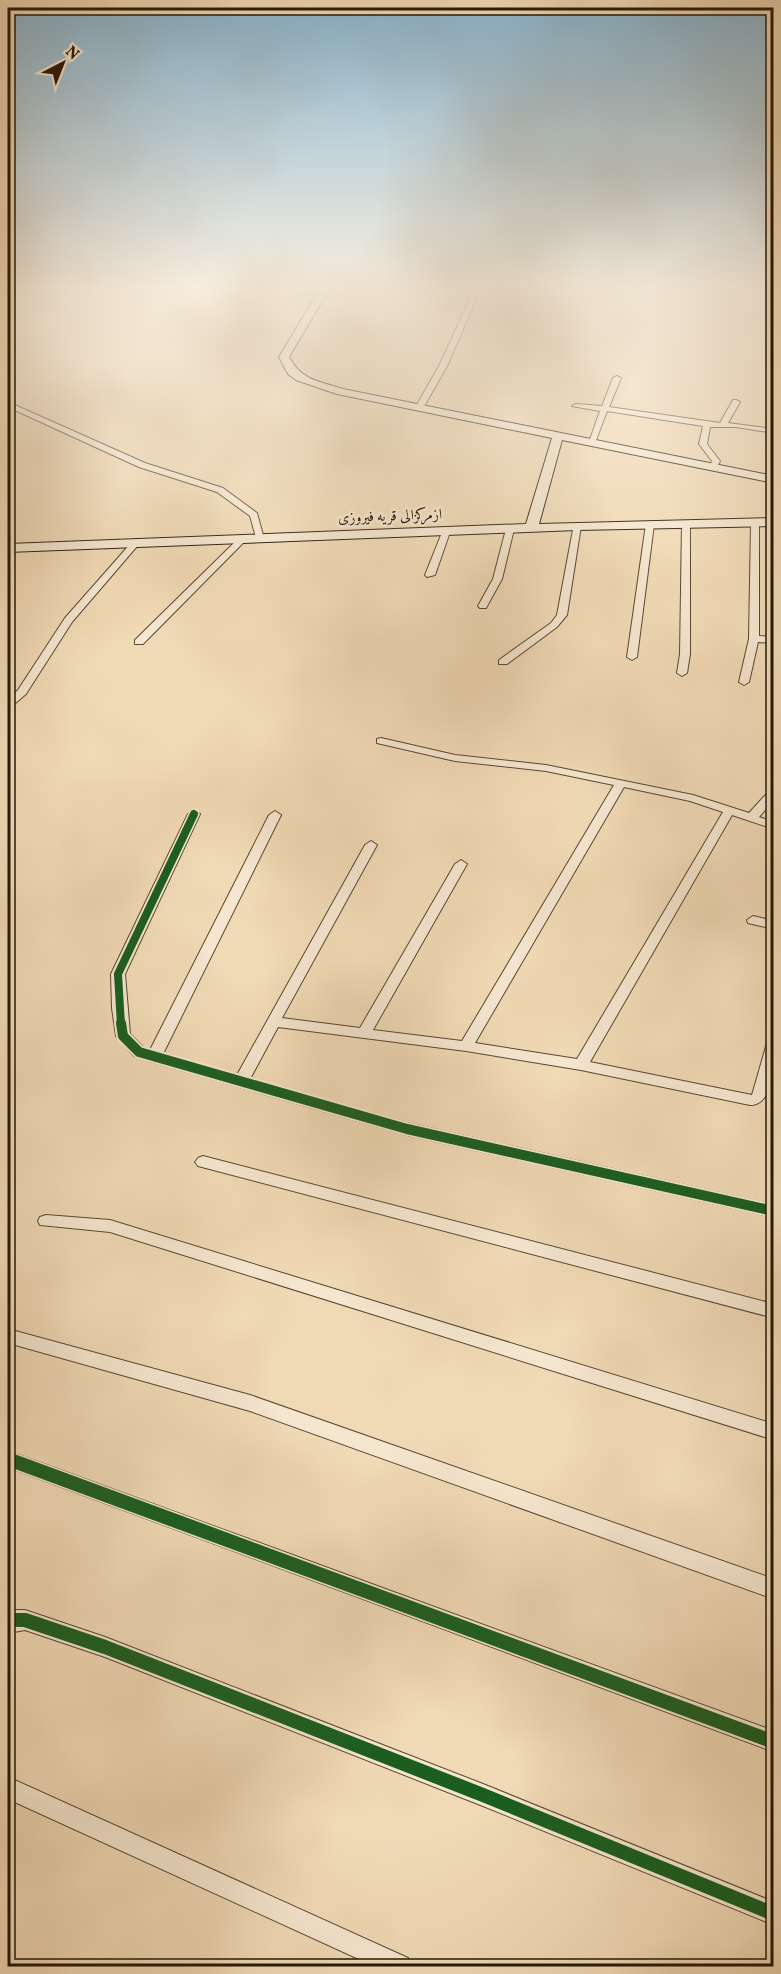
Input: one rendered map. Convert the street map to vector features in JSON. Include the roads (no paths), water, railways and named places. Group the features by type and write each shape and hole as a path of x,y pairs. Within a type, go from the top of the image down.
{"main road":[{"path":"302,378 341,392 774,480"},
{"path":"531,528 558,436"},
{"name":"ازمرکزالی قریه فیروزی","path":"8,548 578,526 774,522"}],"street":[{"path":"419,408 436,378"},
{"path":"591,443 617,378"},
{"path":"723,424 736,402"},
{"path":"8,404 132,461 220,490 254,515 260,539"},
{"path":"576,406 638,412 707,424 774,431"},
{"path":"707,424 703,444 716,461 713,468"},
{"path":"744,682 753,649 755,523"},
{"path":"632,657 650,524"},
{"path":"682,673 685,654 686,524"},
{"path":"503,662 554,625 563,612 578,526"},
{"path":"483,606 497,583 510,529"},
{"path":"430,575 446,532"},
{"path":"139,642 242,540"},
{"path":"8,704 22,692 68,620 135,544"},
{"path":"753,649 774,640"},
{"path":"381,741 455,758 546,768 693,798 774,826"},
{"path":"466,1046 620,784"},
{"path":"752,817 774,792"},
{"path":"581,1065 729,811"},
{"path":"194,814 118,974 123,1036 139,1052 407,1129 774,1211"},
{"path":"154,1057 275,815"},
{"path":"240,1081 371,845"},
{"path":"364,1033 461,864"},
{"path":"753,920 774,925"},
{"path":"274,1022 466,1046 581,1065 755,1101 758,1098 774,1043"},
{"path":"203,1162 774,1311"},
{"path":"46,1221 110,1226 774,1432"},
{"path":"8,1336 250,1403 774,1589"},
{"path":"8,1459 774,1742"},
{"path":"8,1623 25,1620 105,1647 472,1791 774,1914"},
{"path":"8,1788 400,1966"}]}
